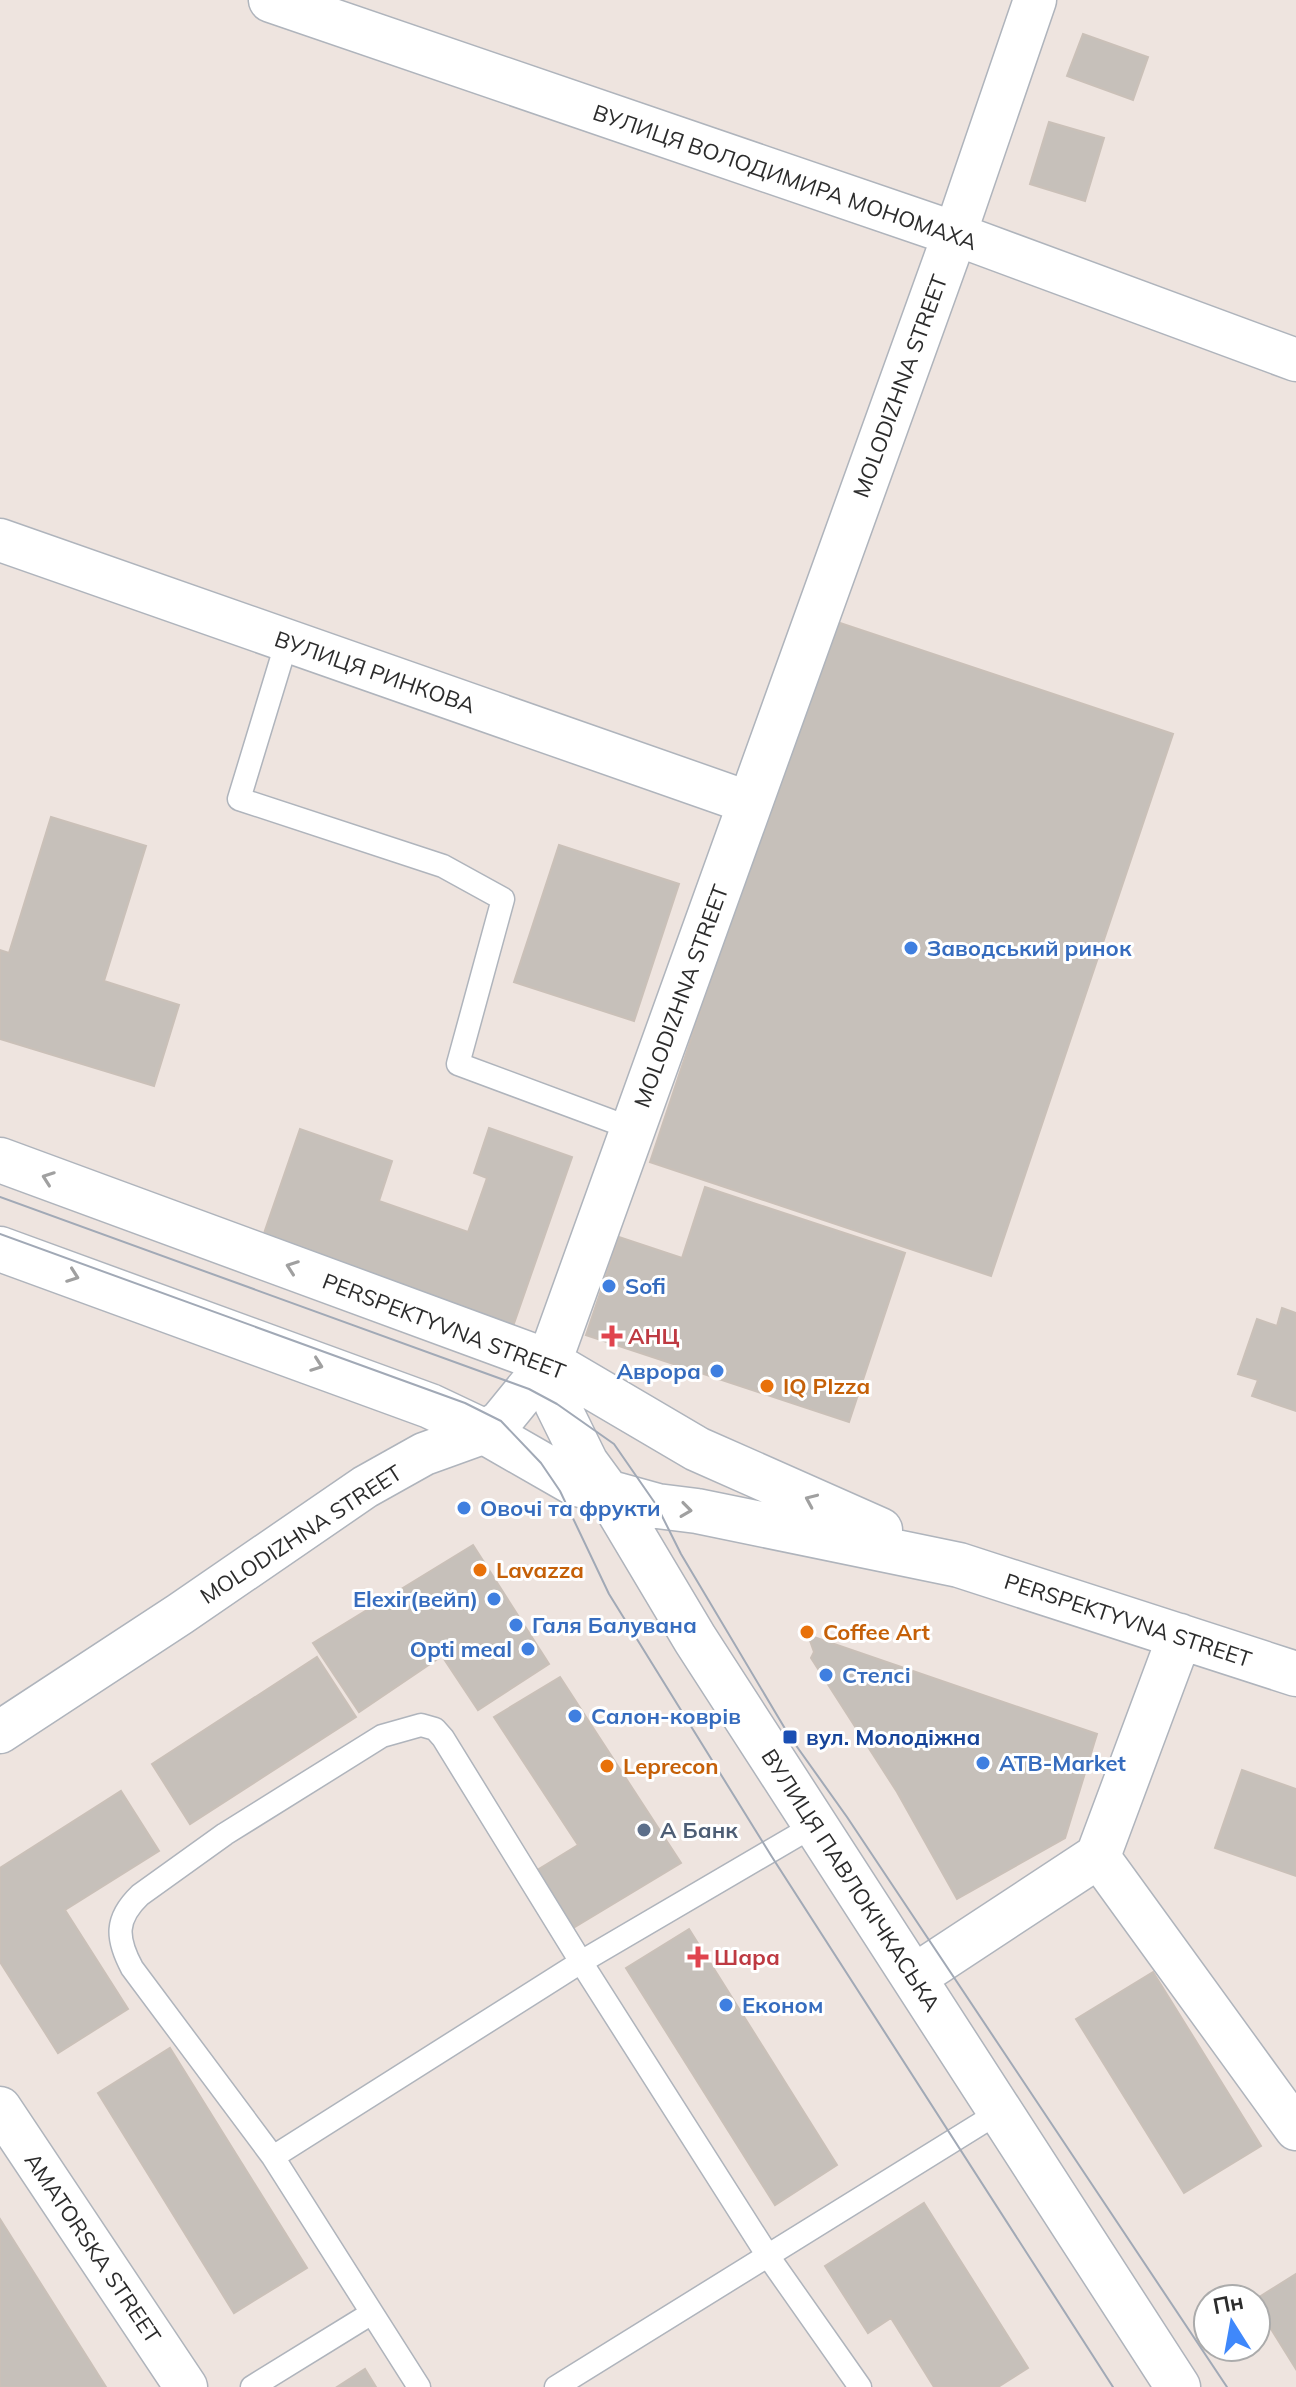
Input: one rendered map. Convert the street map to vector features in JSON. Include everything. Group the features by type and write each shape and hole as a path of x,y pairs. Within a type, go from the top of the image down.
{"street":[{"name":"ВУЛИЦЯ ВОЛОДИМИРА МОНОМАХА","path":"271,0 955,234 1296,360"},
{"name":"MOLODIZHNA STREET","path":"0,1732 365,1487 424,1454 485,1432 501,1421 549,1362 955,234 1035,0"},
{"name":"ВУЛИЦЯ РИНКОВА","path":"0,540 750,803"},
{"name":"PERSPEKTYVNA STREET","path":"0,1160 549,1362 697,1449 959,1565 1296,1674"},
{"name":"PERSPEKTYVNA STREET","path":"0,1249 430,1406 485,1432 574,1483 657,1506 697,1511 959,1565"},
{"name":"ВУЛИЦЯ ПАВЛОКІЧКАСЬКА","path":"549,1362 557,1404 586,1463 608,1493 695,1639 1178,2387"},
{"path":"914,1977 1098,1856 1180,1636"},
{"path":"1098,1856 1296,2129"},
{"name":"AMATORSKA STREET","path":"5,2128 186,2387"}],"lane":[{"path":"287,641 239,799 443,866 503,899 458,1064 633,1129"},
{"path":"419,2387 273,2157 132,1968 119,1934 128,1906 225,1834 391,1732 421,1725 435,1729 452,1750 581,1962 768,2256 860,2387"},
{"path":"273,2157 581,1962 815,1825"},
{"path":"556,2387 1001,2111"},
{"path":"252,2387 372,2313"}],"building":[{"path":"1083,34 1148,57 1133,100 1067,76"},
{"path":"1049,122 1104,138 1085,201 1030,184"},
{"name":"Заводський ринок","path":"831,620 1173,734 991,1276 650,1162"},
{"path":"51,817 146,846 104,981 179,1005 154,1086 0,1039 0,950 9,953"},
{"path":"559,845 679,884 634,1021 514,982"},
{"path":"489,1128 572,1157 511,1332 260,1245 300,1129 392,1161 379,1201 468,1232 487,1178 474,1173"},
{"path":"705,1187 905,1253 849,1422 586,1335 619,1237 682,1258"},
{"path":"1282,1308 1296,1313 1296,1411 1252,1396 1258,1380 1238,1374 1257,1319 1277,1326"},
{"path":"473,1545 549,1664 478,1710 442,1656 359,1712 313,1643"},
{"name":"ATB-Market","path":"808,1635 1097,1734 1065,1838 957,1899 897,1792 811,1658 814,1652"},
{"path":"317,1657 356,1717 190,1824 152,1764"},
{"path":"560,1677 681,1863 570,1930 534,1872 578,1845 494,1717"},
{"path":"1242,1770 1296,1789 1296,1876 1215,1848"},
{"path":"121,1791 159,1851 65,1910 128,2009 58,2053 0,1962 0,1868"},
{"path":"689,1929 837,2165 775,2205 626,1968"},
{"path":"1153,1972 1261,2146 1184,2193 1076,2019"},
{"path":"170,2048 307,2268 234,2313 98,2093"},
{"path":"924,2203 1028,2368 998,2387 934,2387 891,2318 868,2333 825,2266"},
{"path":"0,2219 106,2387 0,2387"},
{"path":"1296,2274 1296,2369 1272,2331 1272,2289"},
{"path":"365,2369 376,2387 337,2387"}],"tram line":[{"path":"0,1197 529,1389 557,1404 614,1444 657,1506 681,1554 790,1737 847,1817 1227,2387"},
{"path":"0,1234 465,1403 501,1421 541,1463 560,1491 609,1594 772,1857 1113,2387"}],"place":[{"name":"Заводський ринок","path":"911,948"},
{"name":"Sofi","path":"609,1286"},
{"name":"АНЦ","path":"612,1336"},
{"name":"Аврора","path":"717,1371"},
{"name":"IQ PIzza","path":"767,1386"},
{"name":"Овочі та фрукти","path":"464,1508"},
{"name":"Lavazza","path":"480,1570"},
{"name":"Elexir(вейп)","path":"494,1599"},
{"name":"Галя Балувана","path":"516,1625"},
{"name":"Coffee Art","path":"807,1632"},
{"name":"Opti meal","path":"528,1649"},
{"name":"Стелсі","path":"826,1675"},
{"name":"Салон-коврів","path":"575,1716"},
{"name":"вул. Молодіжна","path":"790,1737"},
{"name":"ATB-Market","path":"983,1763"},
{"name":"Leprecon","path":"607,1766"},
{"name":"А Банк","path":"644,1830"},
{"name":"Шара","path":"698,1957"},
{"name":"Економ","path":"726,2005"}]}
